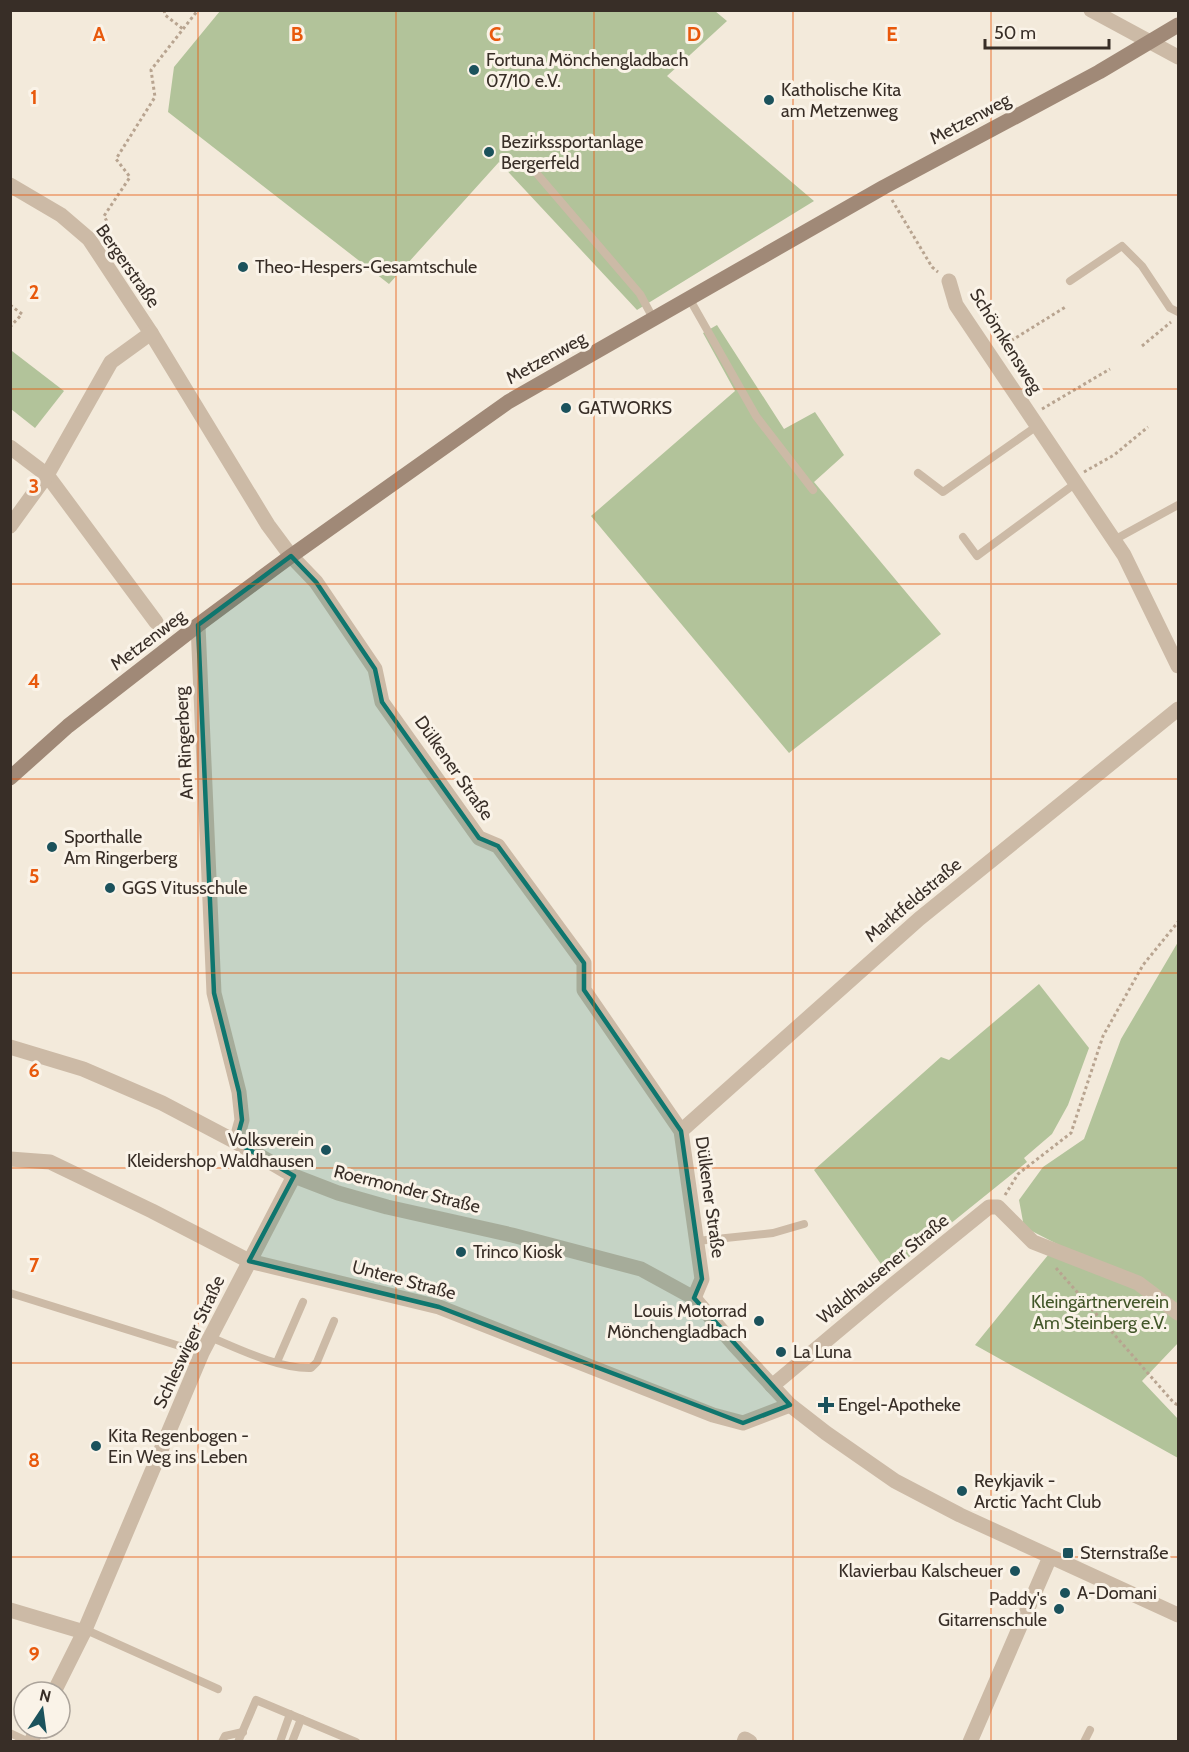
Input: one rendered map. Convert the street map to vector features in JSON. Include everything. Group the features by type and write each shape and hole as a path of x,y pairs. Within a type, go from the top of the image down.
{"main road":[{"name":"Metzenweg","path":"10,778 68,726 198,625 508,402 884,188 1099,72 1179,25"}],"street":[{"path":"1091,10 1179,57"},
{"name":"Bergerstraße","path":"10,185 61,215 89,239 151,333 111,362 47,475 10,526"},
{"name":"Schömkensweg","path":"949,281 956,305 1124,555 1179,666"},
{"name":"Dülkener Straße","path":"151,333 268,525 291,556 316,582 375,669 382,702 479,838 498,846 584,963 584,990 681,1131 702,1280 694,1299"},
{"path":"10,447 47,475 156,622"},
{"name":"Am Ringerberg","path":"198,625 214,993 239,1092 242,1120 236,1142"},
{"name":"Marktfeldstraße","path":"681,1131 919,919 1179,709"},
{"name":"Roermonder Straße","path":"10,1047 83,1069 162,1103 294,1176 338,1193 641,1269 694,1299 772,1386"},
{"name":"Untere Straße","path":"10,1159 50,1162 152,1210 249,1261 439,1307 713,1415 743,1423 790,1405"},
{"name":"Schleswiger Straße","path":"60,1680 84,1631 202,1353 294,1176"},
{"name":"Waldhausener Straße","path":"772,1386 989,1207 998,1207"},
{"path":"998,1207 1033,1242 1138,1283 1179,1313"},
{"path":"772,1386 790,1405 826,1433 895,1481 960,1515 1179,1615"},
{"path":"970,1742 1050,1557"},
{"path":"10,1610 84,1631"}],"lane":[{"path":"526,161 640,294 654,320"},
{"path":"1070,281 1122,246 1142,266 1170,308 1179,314"},
{"path":"689,298 756,416 813,490"},
{"path":"918,473 943,492 1034,421"},
{"path":"963,537 977,555 1074,481"},
{"path":"1114,540 1179,505"},
{"path":"697,1241 774,1233 804,1224"},
{"path":"10,1293 202,1353"},
{"path":"277,1362 303,1302"},
{"path":"210,1337 298,1369 311,1368 317,1362 334,1321"},
{"path":"84,1631 218,1689"},
{"path":"238,1742 256,1700 356,1742"},
{"path":"280,1742 290,1714"},
{"path":"292,1742 301,1719"},
{"path":"1084,1742 1090,1730"},
{"path":"222,1742 225,1736 243,1732"},
{"path":"10,1733 30,1742"}],"path":[{"path":"164,10 165,15 183,29"},
{"path":"102,231 110,227 104,216 130,177 116,159 154,97 151,70 198,10"},
{"name":"Schömkensweg","path":"884,188 932,267 949,281"},
{"path":"10,305 21,314 10,327"},
{"path":"989,354 1066,306"},
{"path":"1142,346 1179,314"},
{"path":"1034,421 1110,369"},
{"path":"1074,481 1101,461 1114,455 1148,427"},
{"path":"998,1207 1018,1174 1071,1132 1103,1036 1143,965 1179,922"},
{"path":"1033,1242 1174,1403 1179,1405"}],"highlighted area":[{"path":"291,556 316,582 375,669 382,702 479,838 498,846 584,963 584,990 681,1131 702,1279 694,1298 790,1405 743,1423 439,1307 249,1261 294,1176 236,1142 242,1120 239,1092 214,993 198,625"}],"green space":[{"name":"Bezirkssportanlage Bergerfeld","path":"220,11 715,11 727,21 667,76 814,201 637,310 499,162 389,284 168,112 174,67"},
{"path":"717,325 784,429 815,412 844,455 814,482 941,634 789,753 591,516 735,391 703,333"},
{"path":"12,351 64,391 35,428 11,409"},
{"name":"Kleingärtnerverein Am Steinberg e.V.","path":"1178,942 1178,1343 1142,1381 1178,1419 1178,1458 975,1345 1057,1244 1024,1227 1019,1200 1043,1167 1084,1139 1121,1039"},
{"path":"1039,984 1089,1048 1068,1105 1052,1134 1024,1158 1027,1162 888,1274 814,1170 941,1057 949,1060"}],"place":[{"name":"Fortuna Mönchengladbach 07/10 e.V.","path":"474,70"},
{"name":"Katholische Kita am Metzenweg","path":"769,100"},
{"name":"Bezirkssportanlage Bergerfeld","path":"489,152"},
{"name":"Theo-Hespers-Gesamtschule","path":"243,267"},
{"name":"GATWORKS","path":"566,408"},
{"name":"Sporthalle Am Ringerberg","path":"52,847"},
{"name":"GGS Vitusschule","path":"110,888"},
{"name":"Volksverein Kleidershop Waldhausen","path":"326,1150"},
{"name":"Trinco Kiosk","path":"461,1252"},
{"name":"Louis Motorrad Mönchengladbach","path":"759,1321"},
{"name":"La Luna","path":"781,1352"},
{"name":"Engel-Apotheke","path":"826,1405"},
{"name":"Kita Regenbogen - Ein Weg ins Leben","path":"96,1446"},
{"name":"Reykjavik - Arctic Yacht Club","path":"962,1491"},
{"name":"Sternstraße","path":"1068,1553"},
{"name":"Klavierbau Kalscheuer","path":"1015,1571"},
{"name":"A-Domani","path":"1065,1593"},
{"name":"Paddy's Gitarrenschule","path":"1059,1609"}]}
